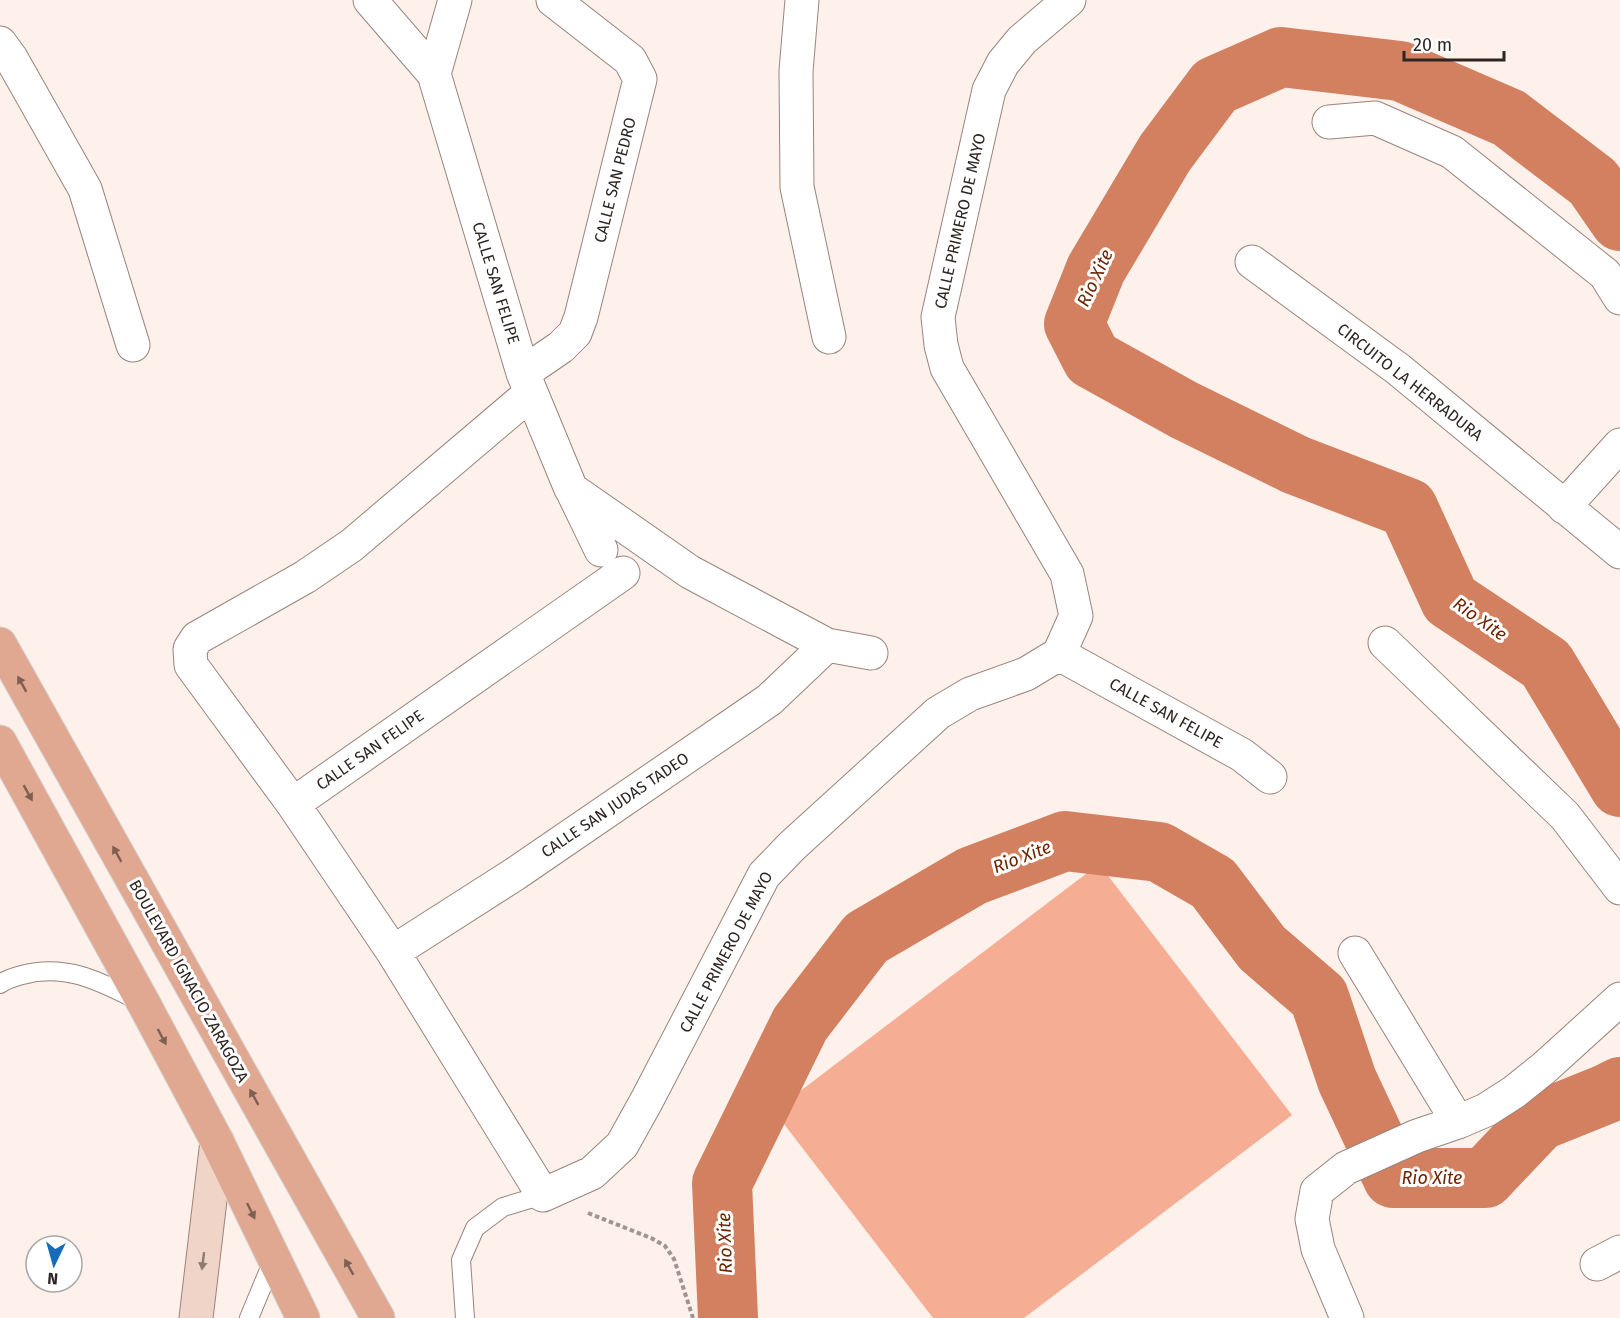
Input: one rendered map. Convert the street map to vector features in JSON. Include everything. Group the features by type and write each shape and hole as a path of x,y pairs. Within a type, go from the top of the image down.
{"main road":[{"name":"BOULEVARD IGNACIO ZARAGOZA","path":"0,644 378,1318"},
{"path":"0,741 217,1140 303,1318"}],"street":[{"name":"CALLE SAN FELIPE","path":"293,804 612,561 571,489 527,383 434,74 370,0"},
{"path":"434,74 455,0"},
{"name":"CALLE SAN PEDRO","path":"527,383 575,333 582,317 640,79 630,60 553,0"},
{"path":"802,0 796,71 797,187 829,337"},
{"name":"CALLE PRIMERO DE MAYO","path":"543,1195 592,1173 622,1145 653,1090 764,875 938,713 970,694 1026,675 1059,654 1076,616 1067,574 947,368 941,345 938,317 989,90 1003,63 1022,40 1069,0"},
{"path":"0,43 11,58 85,189 133,345"},
{"path":"1329,122 1375,118 1452,152 1605,274 1620,298"},
{"name":"CIRCUITO LA HERRADURA","path":"1252,262 1398,369 1620,552"},
{"path":"527,383 352,545 306,577 197,638 190,649 191,665 293,804 393,952 543,1195"},
{"path":"1564,507 1620,445"},
{"path":"571,489 690,572 827,645 871,653"},
{"path":"1386,643 1565,816 1620,888"},
{"name":"CALLE SAN JUDAS TADEO","path":"393,952 515,874 769,700 827,645"},
{"name":"CALLE SAN FELIPE","path":"1059,654 1242,755 1270,777"},
{"path":"1355,953 1458,1122"},
{"path":"1347,1318 1318,1249 1312,1219 1317,1191 1346,1168 1417,1136 1486,1110 1514,1092 1544,1068 1620,999"},
{"path":"196,1318 217,1140"}],"lane":[{"path":"0,984 6,979 38,970 73,973 103,983 144,1004"},
{"path":"465,1318 460,1260 475,1228 503,1207 543,1195"},
{"path":"249,1318 274,1258"}],"path":[{"path":"543,1195 651,1238 665,1246 674,1259 693,1318"}],"shaded area":[{"path":"1099,864 1292,1115 1024,1318 933,1318 774,1111"}],"waterway":[{"name":"Rio Xite","path":"1620,221 1593,182 1509,118 1400,71 1281,57 1215,86 1165,153 1096,269 1074,324 1092,359 1184,410 1296,465 1408,508 1450,600 1546,664 1620,787"},
{"name":"Rio Xite","path":"728,1318 722,1183 800,1024 866,938 972,876 1065,841 1159,852 1213,883 1262,948 1319,997 1347,1080 1393,1178 1485,1178 1539,1121 1620,1087"}]}
